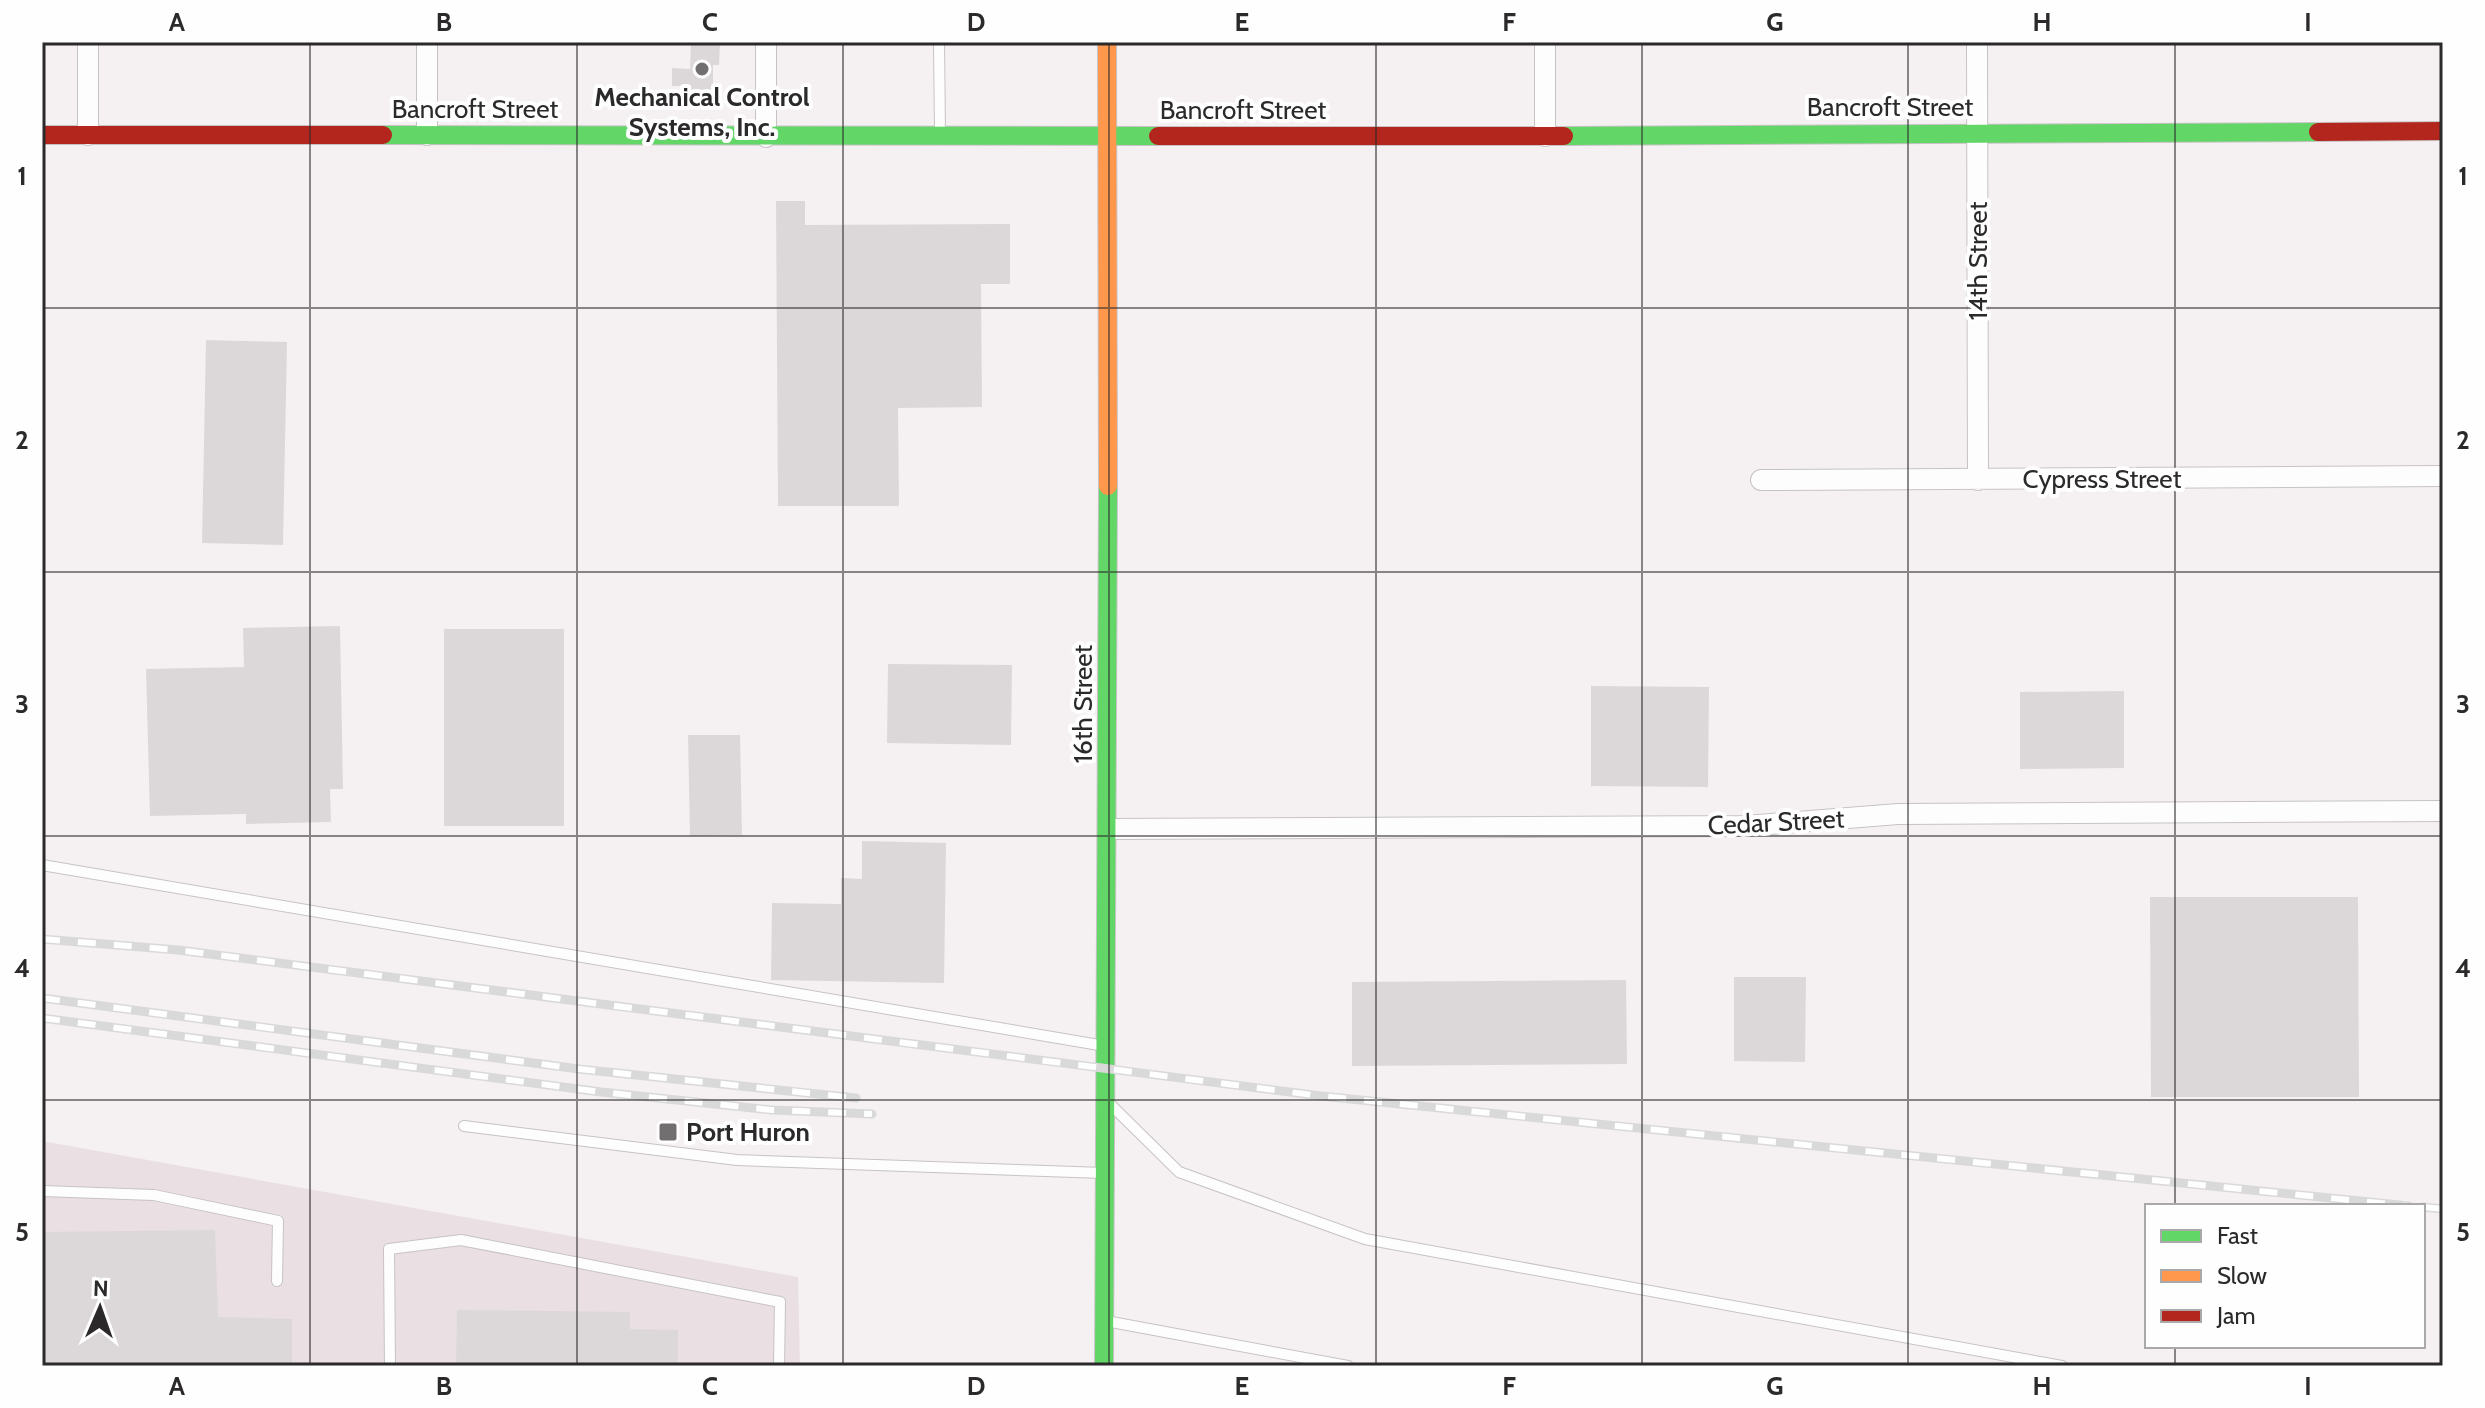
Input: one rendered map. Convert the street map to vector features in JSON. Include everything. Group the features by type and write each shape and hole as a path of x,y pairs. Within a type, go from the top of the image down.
{"street":[{"path":"88,42 88,135"},
{"path":"427,42 427,135"},
{"path":"766,42 766,137"},
{"name":"16th Street","path":"1104,1366 1109,829 1107,42"},
{"path":"1545,42 1545,136"},
{"name":"14th Street","path":"1977,42 1978,480"},
{"name":"Bancroft Street","path":"42,135 1545,136 2443,131"},
{"name":"Cypress Street","path":"1761,480 2443,476"},
{"name":"Cedar Street","path":"1109,829 1745,826 1898,814 2443,811"}],"lane":[{"path":"939,42 940,136"},
{"path":"42,865 1108,1047"},
{"path":"1107,1102 1179,1172 1365,1239 2062,1366"},
{"path":"464,1126 737,1160 1106,1173"},
{"path":"42,1191 154,1195 278,1221 277,1281"},
{"path":"390,1366 389,1249 461,1240 780,1302 779,1366"},
{"path":"1104,1321 1348,1366"}],"shaded area":[{"path":"42,1141 798,1277 800,1366 42,1366"}],"building":[{"name":"Mechanical Control Systems, Inc.","path":"691,42 720,42 719,65 713,65 713,96 690,95 690,86 672,86 672,68 690,69"},
{"path":"776,201 805,201 805,225 1010,224 1010,284 981,284 982,407 898,408 899,506 778,506"},
{"path":"206,340 287,342 283,545 202,543"},
{"path":"340,626 343,789 330,789 331,822 246,824 246,814 150,816 146,669 244,667 243,628"},
{"path":"444,629 564,629 564,826 444,826"},
{"path":"888,664 1012,665 1011,745 887,743"},
{"path":"1591,686 1709,687 1708,787 1591,786"},
{"path":"2124,691 2124,768 2020,769 2020,692"},
{"path":"688,735 740,735 742,835 690,836"},
{"path":"862,841 946,843 944,983 771,980 772,903 841,904 841,878 862,879"},
{"path":"2150,897 2358,897 2359,1097 2151,1097"},
{"path":"1734,977 1806,977 1805,1062 1734,1061"},
{"path":"1626,980 1627,1064 1352,1066 1352,982"},
{"path":"215,1230 218,1317 292,1319 292,1366 42,1366 42,1232"},
{"path":"457,1310 630,1312 630,1329 678,1330 678,1366 456,1366"}],"railway":[{"path":"42,939 178,950 1321,1096 2389,1204"},
{"path":"42,998 579,1069 856,1098"},
{"path":"42,1018 601,1092 772,1110 872,1114"},
{"path":"2425,1207 2443,1209"}],"traffic: fast":[{"path":"1564,136 2318,132"},
{"path":"383,135 1158,136"},
{"path":"1104,1366 1108,486"}],"traffic: slow":[{"path":"1107,42 1108,486"}],"traffic: jam":[{"path":"2318,132 2443,131"},
{"path":"42,135 383,135"},
{"path":"1158,136 1564,136"}],"place":[{"name":"Mechanical Control Systems, Inc.","path":"702,69"},
{"name":"Port Huron","path":"668,1132"}]}
